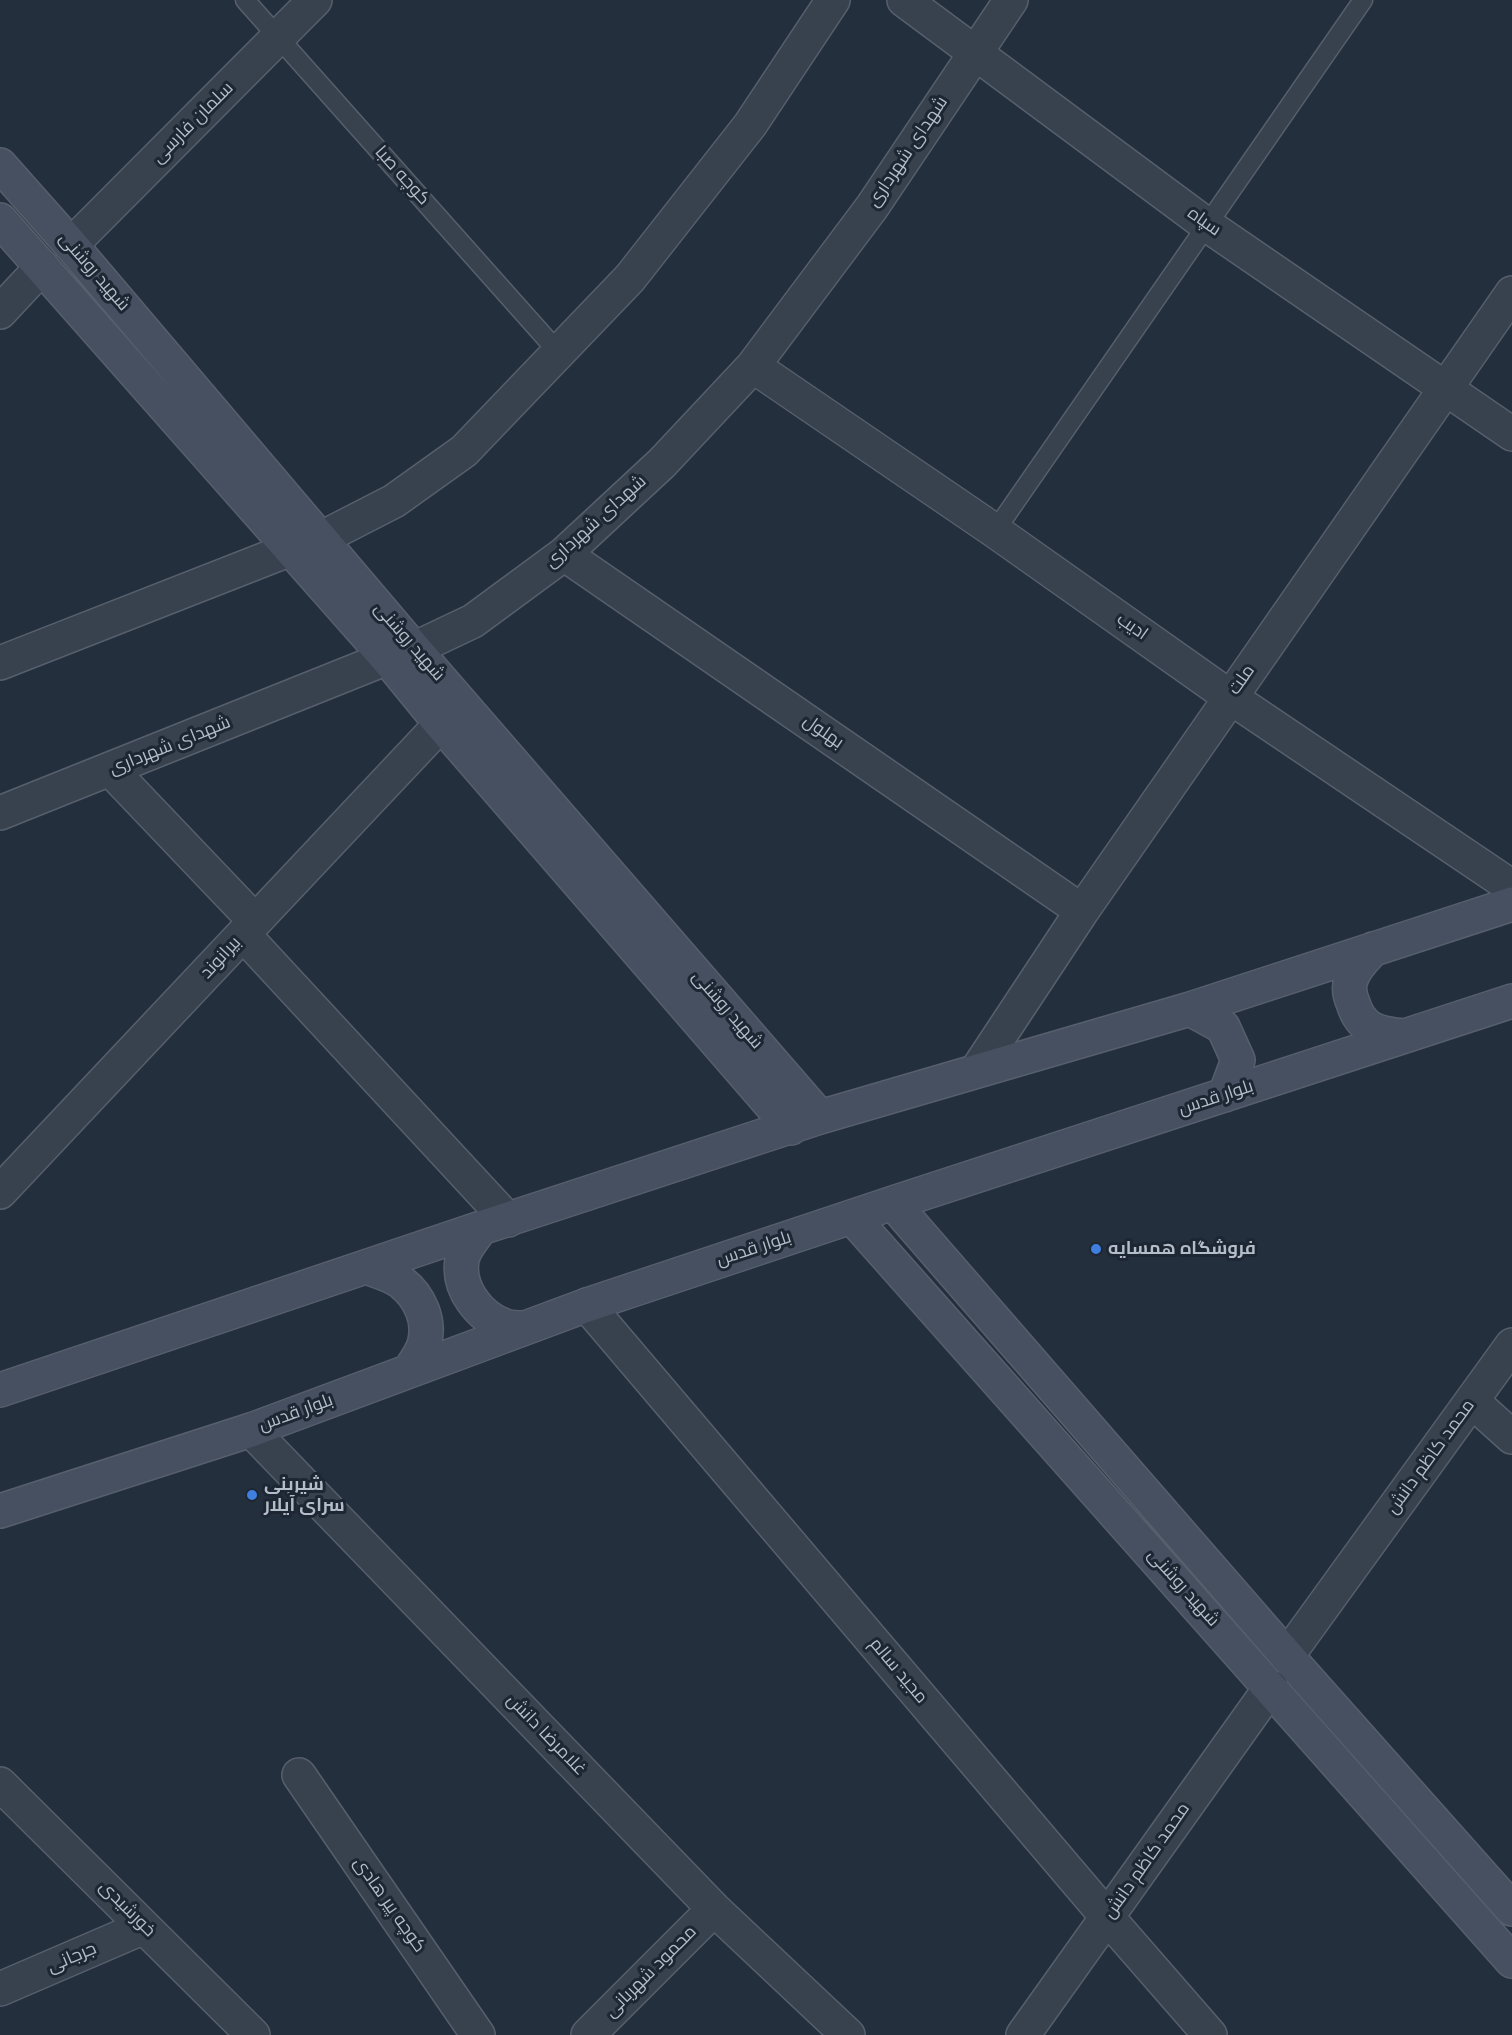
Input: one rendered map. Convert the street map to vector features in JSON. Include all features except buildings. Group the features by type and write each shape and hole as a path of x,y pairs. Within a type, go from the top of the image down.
{"main road":[{"name":"شهید روشنی","path":"0,165 71,245 306,544 806,1123"},
{"name":"شهید روشنی","path":"0,220 306,544"},
{"name":"شهید روشنی","path":"400,653 441,724 806,1123"},
{"path":"0,1390 495,1224 806,1123 977,1070 1190,1009 1512,904"},
{"path":"1373,949 1360,964 1351,980 1349,992 1357,1016 1371,1030 1386,1035 1405,1036"},
{"name":"بلوار قدس","path":"0,1511 251,1430 587,1305 852,1216 1512,1001"},
{"path":"1190,1009 1223,1027 1238,1060 1225,1095"},
{"name":"شهید روشنی","path":"892,1203 1287,1656 1512,1909"},
{"name":"شهید روشنی","path":"852,1216 1512,1961"},
{"path":"495,1224 468,1246 462,1260 464,1283 474,1303 488,1318 507,1327 524,1328"},
{"path":"366,1267 400,1281 413,1293 421,1306 426,1327 424,1346 410,1370"}],"street":[{"name":"سلمان فارسی","path":"71,245 315,0"},
{"path":"0,663 306,544 394,501 464,451 630,278 750,125 833,0"},
{"name":"سپاه","path":"904,0 1207,225 1512,434"},
{"name":"شهدای شهرداری","path":"0,813 400,653 473,621 564,554 662,463 753,366 872,207 1011,0"},
{"path":"0,312 42,267"},
{"name":"ملت","path":"977,1070 1082,911 1512,293"},
{"name":"ادیب","path":"753,366 995,531 1230,697 1512,887"},
{"name":"بهلول","path":"564,554 1082,911"},
{"name":"بیرانوند","path":"0,1192 441,724"},
{"path":"111,770 249,928 495,1224"},
{"name":"مجید سالم","path":"587,1305 1210,2035"},
{"name":"محمد کاظم دانش","path":"1287,1656 1512,1345"},
{"path":"1472,1401 1512,1437"},
{"name":"غلامرضا دانش","path":"251,1430 714,1909 848,2035"},
{"name":"محمد کاظم دانش","path":"1023,2035 1271,1687"},
{"name":"کوچه پیر هادی","path":"299,1775 478,2035"},
{"name":"خورشیدی","path":"0,1784 253,2035"},
{"name":"محمود شهربانی","path":"588,2035 714,1909"},
{"name":"جرجانی","path":"0,1989 144,1927"}],"lane":[{"name":"کوچه صبا","path":"245,0 559,352"},
{"path":"995,531 1363,0"}],"place":[{"name":"فروشگاه همسایه","path":"1096,1249"},
{"name":"شیرینی سرای آیلار","path":"252,1495"}]}
